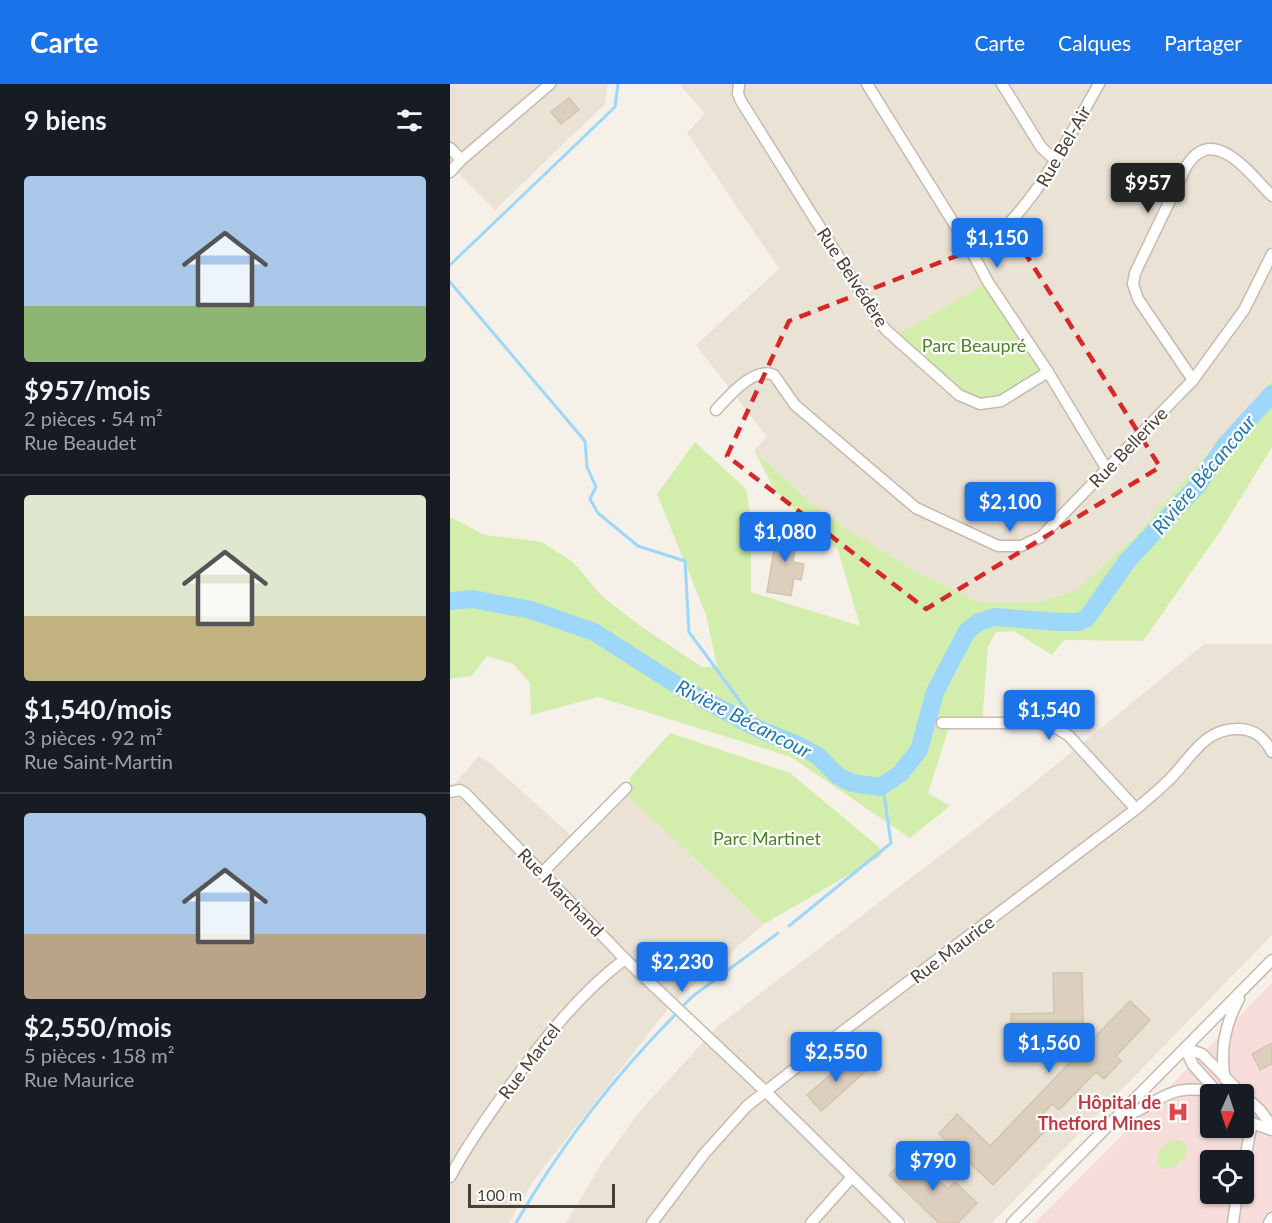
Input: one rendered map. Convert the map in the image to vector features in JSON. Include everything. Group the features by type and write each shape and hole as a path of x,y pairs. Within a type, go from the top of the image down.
{"street":[{"path":"450,172 550,84"},
{"path":"867,84 988,282 1048,372 1106,468"},
{"path":"1002,84 1041,147 1054,160"},
{"name":"Rue Bel-Air","path":"973,255 1001,233 1031,200 1045,181 1054,160 1099,84"},
{"name":"Rue Belvédère","path":"739,86 741,101 753,121 878,320 894,337 959,395 980,404 1001,401 1048,372"},
{"path":"450,148 461,160"},
{"path":"1193,380 1138,299 1133,284 1135,273 1186,167 1200,150 1211,148 1227,153 1272,196"},
{"name":"Rue Bellerive","path":"716,410 755,375 762,372 774,375 779,379 795,405 907,503 998,546 1021,546 1041,537 1193,380 1245,310 1272,254"},
{"path":"942,723 1038,723 1058,729 1069,736 1136,809"},
{"name":"Rue Maurice","path":"652,1223 664,1204 737,1115 765,1091 1136,809 1169,780 1205,740 1216,732 1232,728 1259,734 1272,752"},
{"path":"542,873 626,788"},
{"name":"Rue Marchand","path":"452,791 465,793 626,959 899,1223"},
{"name":"Rue Marcel","path":"450,1177 496,1104 542,1042 594,984 626,959"},
{"path":"1012,1223 1272,960"},
{"path":"1225,1079 1223,1044 1233,1008 1245,988"},
{"path":"1185,1048 1202,1054 1231,1084"},
{"path":"1185,1048 1193,1065 1210,1084"},
{"path":"1116,1120 1135,1113 1169,1092 1187,1088 1200,1090"},
{"path":"1254,1105 1272,1128"},
{"path":"1254,1121 1272,1128"},
{"path":"811,1223 852,1177"},
{"path":"1232,1222 1235,1204"},
{"path":"1269,1223 1272,1218"}],"highlighted area":[{"path":"1013,234 1160,467 926,609 727,456 789,321"}],"shaded area":[{"path":"450,84 608,84 605,104 495,210 450,165"},
{"path":"679,84 1272,84 1272,380 1135,536 1077,591 1037,603 981,603 915,571 825,515 754,450 767,437 696,345 779,269 687,133 705,114"},
{"path":"1204,644 1272,644 1272,935 992,1223 910,1223 902,1217 896,1223 566,1223 600,1166 640,1111 719,1025 1014,799"},
{"path":"479,756 490,763 581,844 626,794 764,924 670,1006 534,1180 509,1223 450,1223 450,788"},
{"name":"Hôpital de Thetford Mines","path":"1272,983 1272,1223 1035,1223"}],"green space":[{"name":"Parc Beaupré","path":"988,282 1048,372 1011,397 969,400 894,337"},
{"path":"1272,380 1272,447 1221,530 1143,641 1064,640 1052,655 1013,631 996,632 988,647 982,724 950,724 928,793 950,806 910,838 791,757 598,697 531,715 530,683 513,664 487,656 472,676 450,679 450,517 485,535 542,542 573,562 602,596 639,625 702,667 717,666 706,615 657,494 695,442 746,489 751,518 751,592 860,626 838,550 775,491 754,450 825,515 915,571 981,603 1037,603 1077,590 1135,536"},
{"name":"Parc Martinet","path":"670,733 790,773 879,847 881,856 764,924 626,794 631,776"},
{"path":"1171,1140 1180,1140 1187,1146 1186,1156 1173,1168 1162,1169 1157,1161 1159,1150"}],"building":[{"path":"569,98 579,110 561,124 551,112"},
{"path":"778,527 798,530 793,562 804,564 801,580 794,578 791,596 767,592"},
{"path":"1053,973 1082,973 1083,1024 1075,1032 1088,1044 1130,1001 1150,1020 1116,1056 1121,1061 1104,1079 1096,1072 1059,1110 1052,1104 1039,1118 1049,1127 993,1185 939,1134 957,1114 990,1146 1079,1053 1065,1040 1012,1041 1011,1014 1054,1013"},
{"path":"1272,1043 1272,1064 1260,1070 1252,1054"},
{"path":"852,1056 866,1071 821,1111 807,1095"},
{"path":"910,1153 948,1189 955,1182 977,1203 958,1223 939,1223 889,1175"}],"waterway":[{"path":"450,265 615,107 618,84"},
{"path":"450,282 585,441 587,467 596,487 590,499 598,513 638,546 685,561 689,632 761,730"},
{"name":"Rivière Bécancour","path":"450,601 472,599 531,610 594,632 682,688 761,730 818,756 838,776 852,783 880,787 900,774 919,750 935,692 967,631 979,622 995,617 1058,622 1079,622 1087,618 1128,560 1198,485 1226,444 1272,394"},
{"path":"789,926 891,843 884,794 880,787"},
{"path":"681,1008 693,996 778,933"},
{"path":"516,1223 551,1167 590,1113 632,1061 677,1013"}],"place":[{"name":"Hôpital de Thetford Mines","path":"1178,1112"}]}
